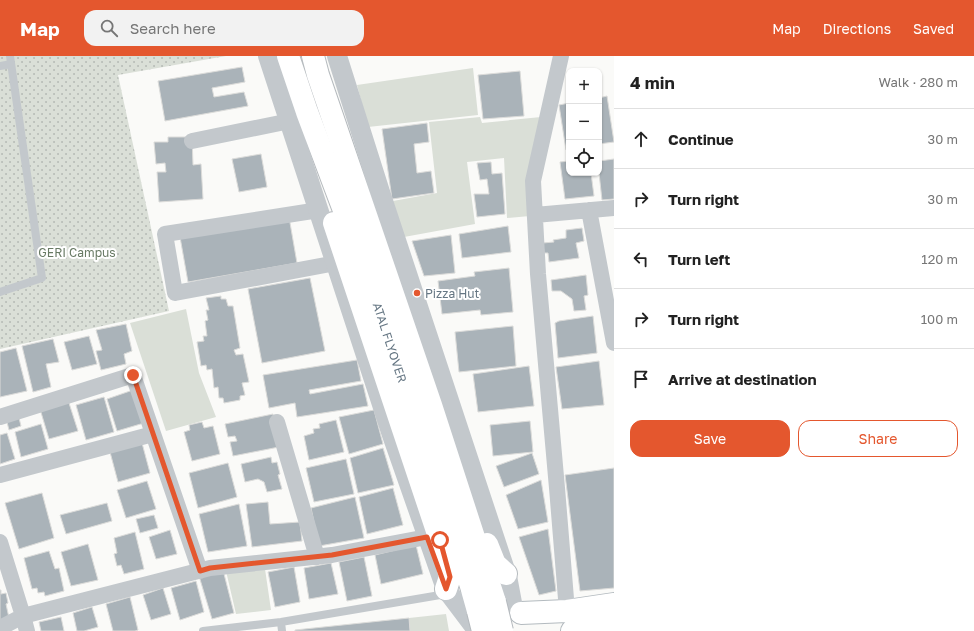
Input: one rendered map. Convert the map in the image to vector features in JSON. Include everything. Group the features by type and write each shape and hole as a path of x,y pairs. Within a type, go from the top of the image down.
{"main road":[{"path":"282,56 284,77 440,540 448,584"},
{"name":"ATAL FLYOVER","path":"282,56 307,112 365,266 471,586 477,629"},
{"path":"314,56 328,73 354,142 490,554 495,564 506,574"},
{"name":"ATAL FLYOVER","path":"314,56 318,75 433,413 510,610 502,631"},
{"path":"570,621 614,604"},
{"path":"477,629 477,619 483,612 490,607 499,605 508,606 510,610 570,621 614,625"}],"street":[{"path":"282,56 290,121 389,428 427,537 448,584 477,629"},
{"path":"337,56 380,192 506,574 510,610"},
{"path":"561,56 533,180 538,274 570,621"},
{"path":"192,141 290,121"},
{"path":"535,215 614,208"},
{"path":"318,210 165,234 175,293 336,263"},
{"path":"589,210 614,343"},
{"path":"0,417 133,375 200,571"},
{"path":"277,422 317,557"},
{"path":"0,475 153,434"},
{"path":"0,628 25,624 210,568 332,555 427,537"},
{"path":"0,542 25,624"}],"lane":[{"path":"0,66 11,60 42,278 0,292"},
{"path":"203,631 281,622 448,584"},
{"path":"281,622 282,631"}],"green space":[{"name":"GERI Campus","path":"0,56 226,56 118,75 169,311 0,349"},
{"path":"473,68 478,115 368,127 357,85"},
{"path":"480,117 482,123 541,117 530,216 507,218 504,158 467,162 475,224 404,237 393,201 437,193 429,122"},
{"path":"186,309 199,373 216,417 166,431 130,323"},
{"path":"265,569 271,610 236,614 226,571"},
{"path":"446,614 449,631 410,631 409,618"}],"building":[{"path":"242,67 245,82 212,88 214,97 244,92 248,106 165,121 158,81"},
{"path":"520,71 524,116 483,119 478,75"},
{"path":"607,96 614,142 602,144 602,104 602,97"},
{"path":"566,104 566,150 559,105"},
{"path":"427,123 429,142 414,144 417,173 431,171 434,193 392,199 382,129"},
{"path":"168,137 192,137 193,165 201,164 203,199 159,202 157,172 166,172 165,163 156,164 154,142 168,142"},
{"path":"261,154 267,187 239,192 232,159"},
{"path":"614,159 614,199 602,200 599,176 602,176 602,161"},
{"path":"566,161 566,176 591,176 594,196 565,199 560,162"},
{"path":"491,162 492,174 502,173 505,214 477,217 474,194 489,194 487,179 480,180 477,163"},
{"path":"289,217 297,263 188,282 180,237"},
{"path":"508,226 511,252 462,258 459,234"},
{"path":"582,228 584,241 576,243 579,258 549,262 548,253 544,253 543,243 554,242 553,240 566,238 566,230"},
{"path":"451,235 455,273 424,276 412,241"},
{"path":"509,268 513,312 481,315 480,310 442,314 438,281 475,276 474,272"},
{"path":"586,275 588,295 584,296 586,310 574,311 572,299 561,291 552,291 551,280"},
{"path":"310,278 325,351 262,363 248,289"},
{"path":"221,296 221,299 226,299 228,306 233,306 240,348 234,350 236,355 243,354 249,382 242,383 245,395 240,396 240,400 224,403 223,398 219,398 218,387 214,388 212,369 207,370 206,365 201,366 197,342 204,341 203,336 207,336 205,321 208,320 206,310 209,310 206,298"},
{"path":"593,316 597,353 558,358 555,323 559,321"},
{"path":"126,324 132,351 124,354 126,364 101,370 96,351 102,350 96,330"},
{"path":"513,326 516,366 459,372 455,332"},
{"path":"89,336 97,364 72,370 64,342"},
{"path":"53,339 59,362 46,364 51,387 33,392 22,346"},
{"path":"16,348 27,391 0,397 0,352"},
{"path":"357,360 361,381 309,390 310,394 363,384 368,406 297,417 295,403 269,408 263,375"},
{"path":"599,361 604,405 562,409 556,367"},
{"path":"529,366 534,406 478,412 473,374"},
{"path":"133,390 144,423 117,431 107,399"},
{"path":"104,397 114,432 86,440 76,405"},
{"path":"68,400 78,431 49,439 40,409"},
{"path":"374,410 383,444 349,454 339,417"},
{"path":"18,414 21,426 9,430 6,418"},
{"path":"273,414 279,447 233,456 230,442 237,441 235,436 228,437 225,424"},
{"path":"336,420 344,452 309,460 304,436 314,433 313,429 320,428 319,424"},
{"path":"530,421 533,452 493,456 490,425"},
{"path":"202,422 204,428 213,426 220,454 192,461 184,432 190,430 189,425"},
{"path":"41,424 48,449 21,457 15,432"},
{"path":"7,433 15,459 0,464 0,435"},
{"path":"142,443 150,473 118,482 110,452"},
{"path":"383,448 394,485 358,493 350,458"},
{"path":"532,453 539,474 504,487 496,466"},
{"path":"271,457 272,463 277,462 280,474 278,475 282,489 267,492 264,482 258,479 245,482 241,464"},
{"path":"346,459 354,494 314,502 306,468"},
{"path":"228,463 237,497 198,508 189,473"},
{"path":"614,468 614,588 580,591 565,475"},
{"path":"541,480 548,522 518,529 506,495"},
{"path":"147,481 156,509 126,518 117,490"},
{"path":"393,488 403,525 367,534 359,497"},
{"path":"42,493 54,538 19,549 5,503"},
{"path":"355,497 364,538 319,546 311,508"},
{"path":"268,502 270,524 300,522 302,541 252,547 246,504"},
{"path":"107,503 112,521 66,534 60,515"},
{"path":"239,504 247,546 208,552 199,514"},
{"path":"154,515 158,528 140,533 136,519"},
{"path":"548,529 556,591 539,595 519,537"},
{"path":"170,530 177,554 156,559 149,537"},
{"path":"135,532 144,569 124,574 121,565 117,566 114,554 117,553 114,538"},
{"path":"88,544 98,580 71,586 61,552"},
{"path":"416,545 423,574 381,584 375,555"},
{"path":"49,551 55,569 59,568 64,591 45,596 44,592 38,593 37,588 32,589 24,558"},
{"path":"364,557 372,596 347,601 339,562"},
{"path":"331,563 338,594 309,599 304,568"},
{"path":"294,567 300,602 275,607 268,572"},
{"path":"223,570 234,613 212,619 199,576"},
{"path":"196,581 204,612 180,620 171,588"},
{"path":"163,588 171,614 151,620 143,595"},
{"path":"0,590 1,594 6,593 8,603 6,604 9,618 0,620"},
{"path":"130,597 138,630 113,631 106,604"},
{"path":"92,607 98,627 84,631 77,631 73,613"},
{"path":"61,617 64,631 41,631 39,622"},
{"path":"409,618 410,631 295,631 295,630"}],"place":[{"name":"Pizza Hut","path":"417,293"}],"route":[{"path":"133,375 200,571 210,568 332,555 427,537 446,589 450,577 440,540"}]}
